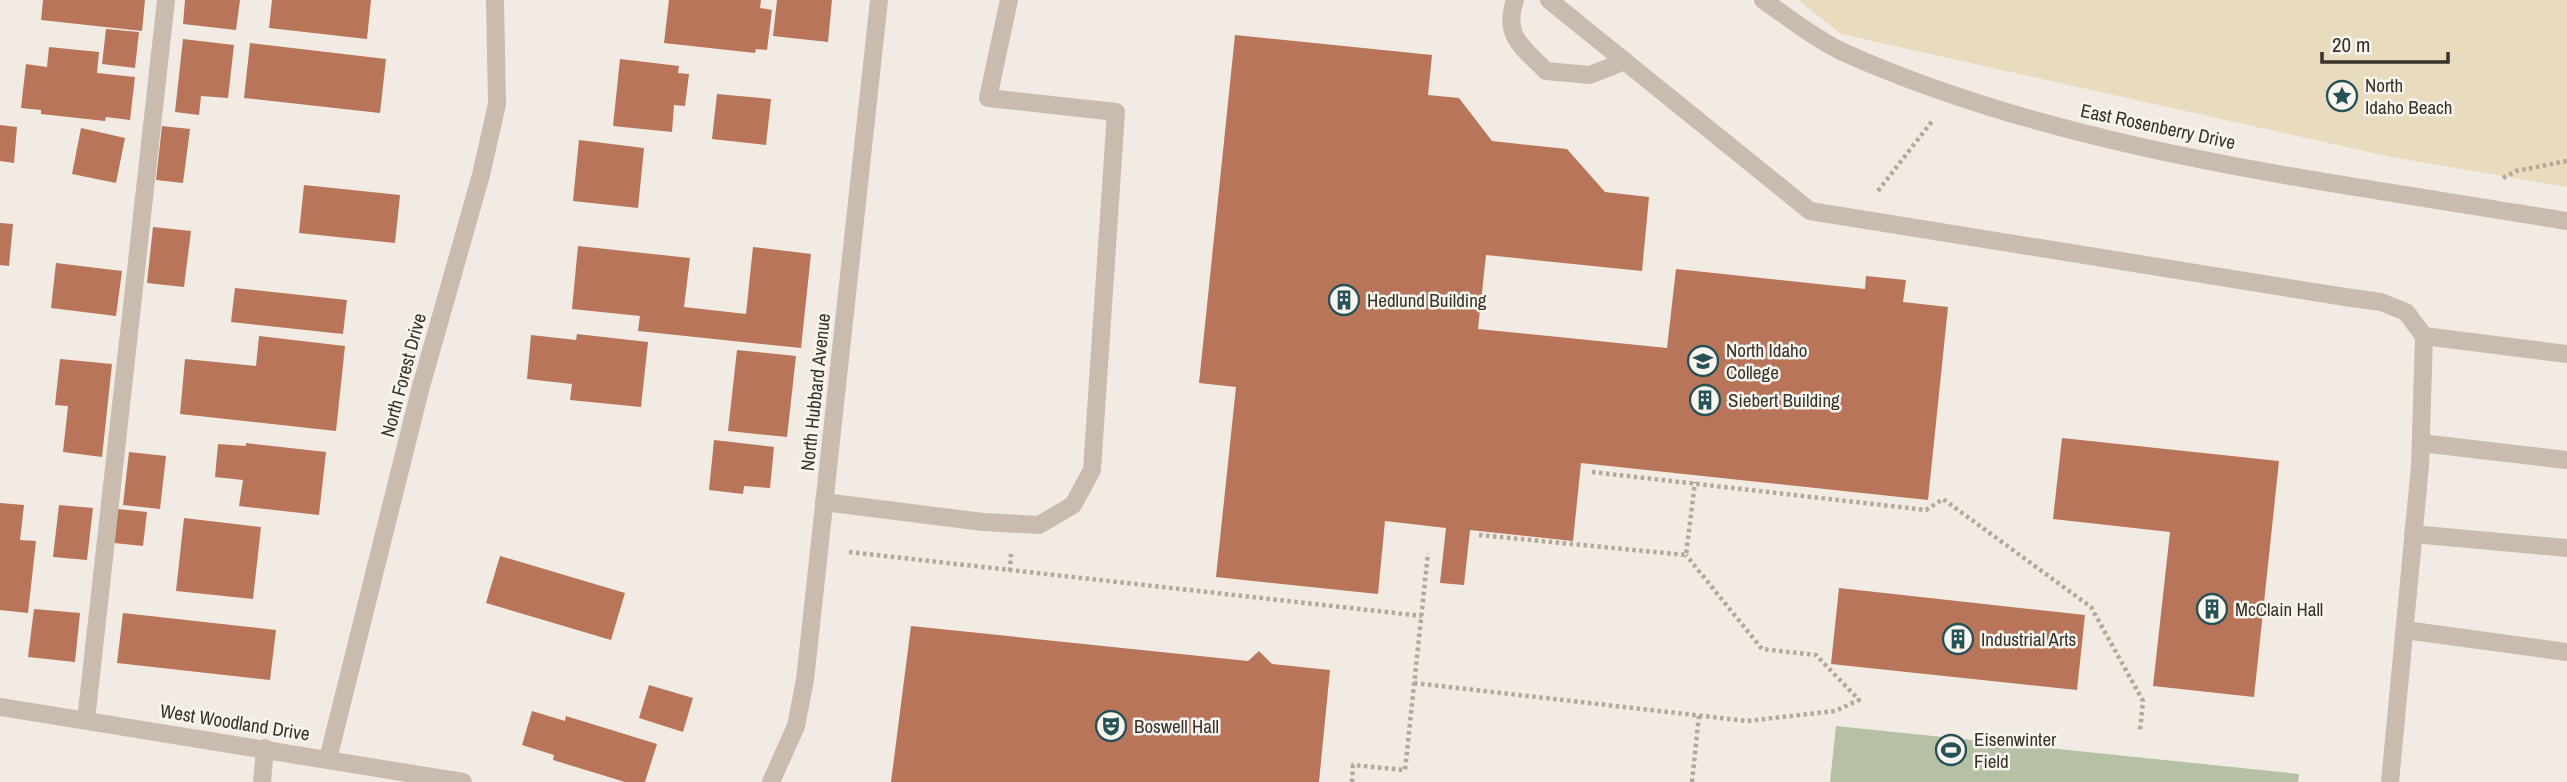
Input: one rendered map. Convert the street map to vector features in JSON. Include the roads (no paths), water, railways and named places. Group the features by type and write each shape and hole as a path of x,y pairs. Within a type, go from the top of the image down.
{"street":[{"path":"86,720 166,0"},
{"name":"North Forest Drive","path":"328,759 420,390 484,164 496,104 495,0"},
{"name":"North Hubbard Avenue","path":"771,782 792,737 800,704 820,549 878,0"},
{"path":"824,502 983,522 1039,525 1073,505 1093,470 1116,112 988,98 1008,16 1009,0"},
{"path":"1515,0 1508,25 1514,37 1546,71 1590,75 1625,61"},
{"path":"1549,0 1810,211 2381,302 2406,312 2424,336 2421,443 2390,782"},
{"name":"East Rosenberry Drive","path":"1763,0 1840,50 1942,91 2024,118 2201,158 2567,221"},
{"path":"2424,336 2567,354"},
{"path":"2421,443 2567,460"},
{"path":"2413,534 2567,548"},
{"path":"2405,630 2567,652"},
{"name":"West Woodland Drive","path":"0,707 463,782"},
{"path":"262,782 265,748"}],"place":[{"name":"North Idaho Beach","path":"2342,96"},
{"name":"Hedlund Building","path":"1344,300"},
{"name":"North Idaho College","path":"1703,361"},
{"name":"Siebert Building","path":"1705,400"},
{"name":"McClain Hall","path":"2212,609"},
{"name":"Industrial Arts","path":"1958,639"},
{"name":"Boswell Hall","path":"1111,726"},
{"name":"Eisenwinter Field","path":"1951,750"}]}
